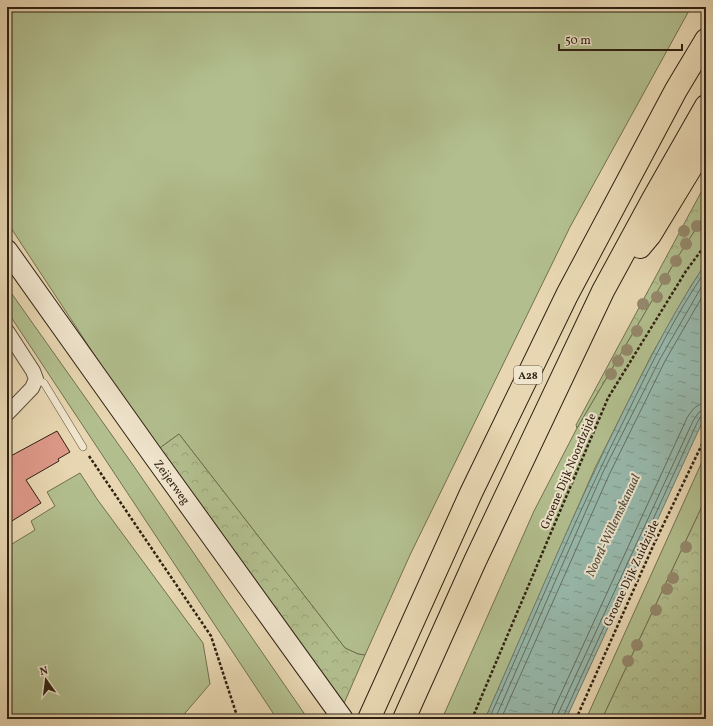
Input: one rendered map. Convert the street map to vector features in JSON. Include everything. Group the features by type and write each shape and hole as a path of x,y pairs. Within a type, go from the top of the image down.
{"highway":[{"name":"A28","path":"369,719 471,493 567,295 676,90 706,40"},
{"name":"A28","path":"404,719 475,561 603,291 706,106"},
{"name":"A28","path":"603,291 650,235 706,143"}],"street":[{"name":"Zeijerweg","path":"7,250 341,716"},
{"path":"7,331 33,371 36,379 32,388 7,414"}],"lane":[{"path":"36,379 44,383 83,447"}],"path":[{"name":"Groene Dijk Noordzijde","path":"472,719 608,398 686,271 706,244"},
{"name":"Groene Dijk Zuidzijde","path":"576,719 654,544 706,436"},
{"path":"83,447 211,636 238,719"}],"green space":[{"path":"7,7 691,7 570,227 410,555 365,655 358,654 345,648 179,434 157,450 7,222"},
{"path":"706,183 706,213 677,258 577,428 576,425"},
{"path":"706,213 706,263 652,354 595,468 485,719 442,719 534,511 577,428 677,258"},
{"path":"7,287 133,465 308,719 277,719 7,311"},
{"path":"179,434 345,648 358,654 365,655 342,708 157,450"},
{"path":"706,453 706,498 602,719 586,719"},
{"path":"80,473 97,499 203,643 210,684 180,719 7,719 7,547 35,530 31,521 55,506 47,492"},
{"path":"706,498 706,719 619,719 617,716 615,719 602,719"}],"water":[{"name":"Noord-Willemskanaal","path":"706,263 706,416 566,719 485,719 570,524 606,446 663,334"}],"building":[{"path":"57,431 70,452 58,459 59,461 26,480 41,503 7,524 7,458"}]}
